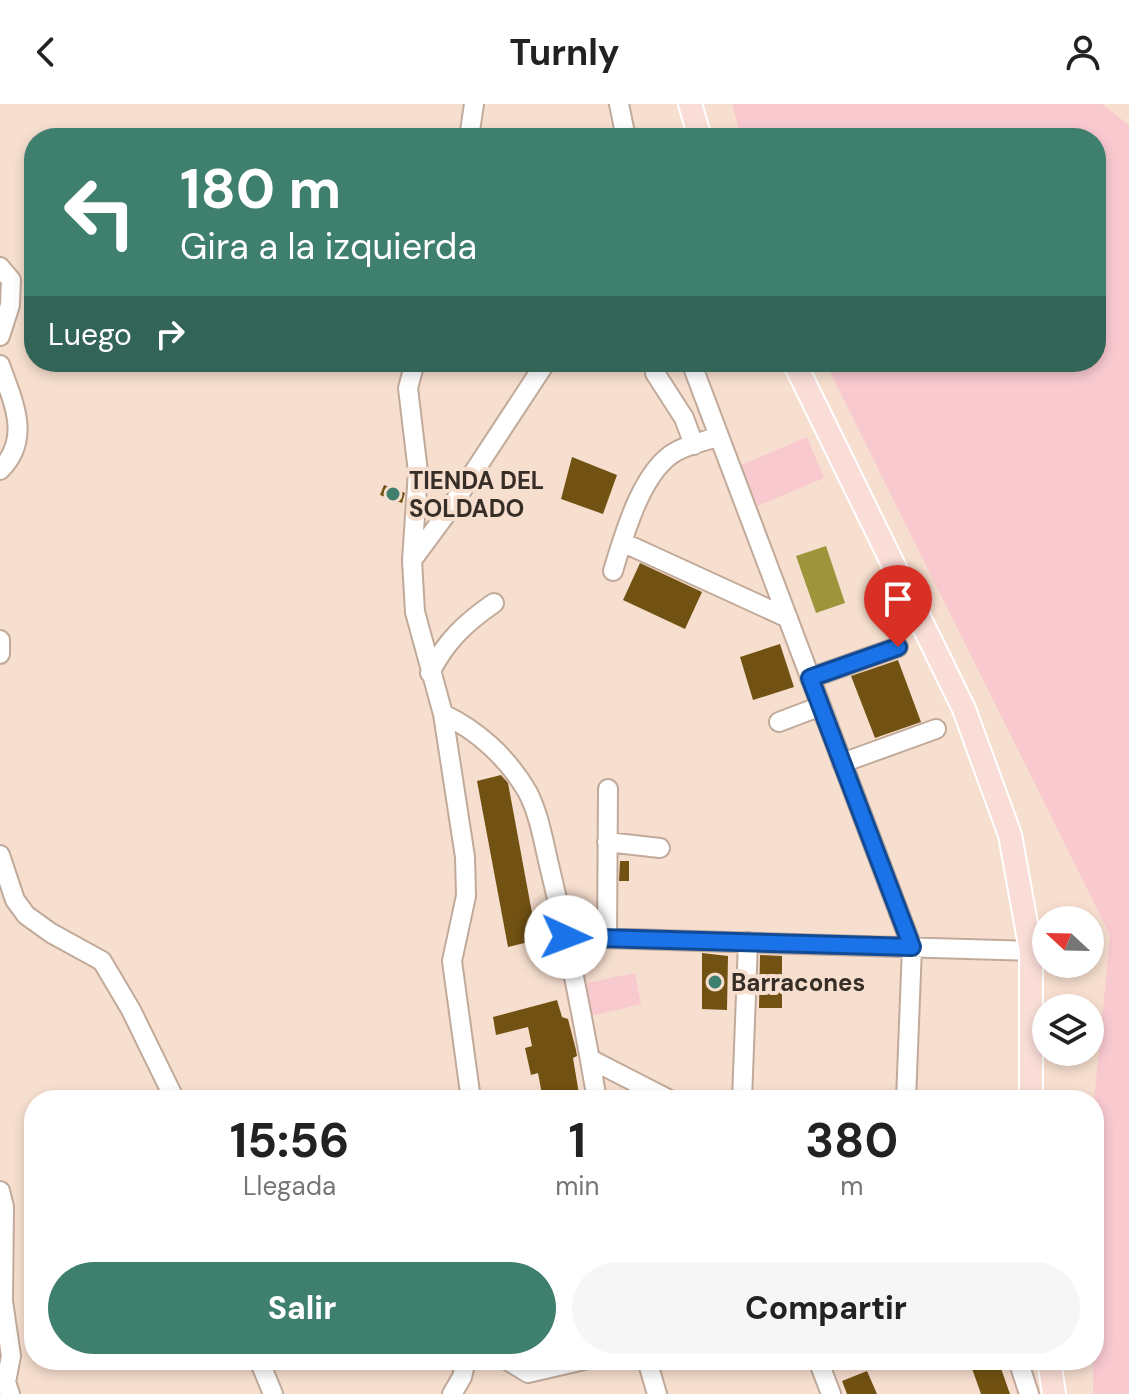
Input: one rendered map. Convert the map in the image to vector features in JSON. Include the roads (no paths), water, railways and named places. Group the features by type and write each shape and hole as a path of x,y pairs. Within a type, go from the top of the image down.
{"main road":[{"path":"690,104 697,128"},
{"path":"799,372 964,709 1010,835 1031,951 1031,1090"},
{"path":"1050,1370 1054,1394"}],"street":[{"path":"470,128 474,104"},
{"path":"619,104 624,128"},
{"path":"0,267 11,280 10,305 0,336"},
{"path":"0,365 17,412 18,438 12,458 0,470"},
{"path":"412,372 408,388 418,472 412,560 415,612 443,714 465,857 466,896 452,961 470,1090"},
{"path":"412,560 447,513 539,372"},
{"path":"695,372 912,947 906,1090"},
{"path":"655,373 684,418 694,445"},
{"path":"613,571 646,485 661,463 676,452 719,436"},
{"path":"622,542 788,618"},
{"path":"430,673 453,636 494,603"},
{"path":"0,640 0,654"},
{"path":"810,678 898,647"},
{"path":"779,722 821,706"},
{"path":"443,714 463,723 482,737 515,772 529,794 566,937 595,1090"},
{"path":"842,763 936,729"},
{"path":"607,938 608,789"},
{"path":"607,842 660,848"},
{"path":"0,855 15,900 26,915 51,933 102,961 131,1010 170,1090"},
{"path":"566,937 1031,951"},
{"path":"742,1090 748,942"},
{"path":"590,1059 650,1090"},
{"path":"0,1191 4,1207 3,1301 11,1356 6,1382 10,1394"},
{"path":"263,1370 273,1394"},
{"path":"452,1394 464,1370"},
{"path":"650,1370 657,1394"},
{"path":"822,1370 831,1394"},
{"path":"1021,1370 1029,1394"}],"place":[{"name":"TIENDA DEL SOLDADO","path":"393,494"},
{"name":"Barracones","path":"715,982"}]}
